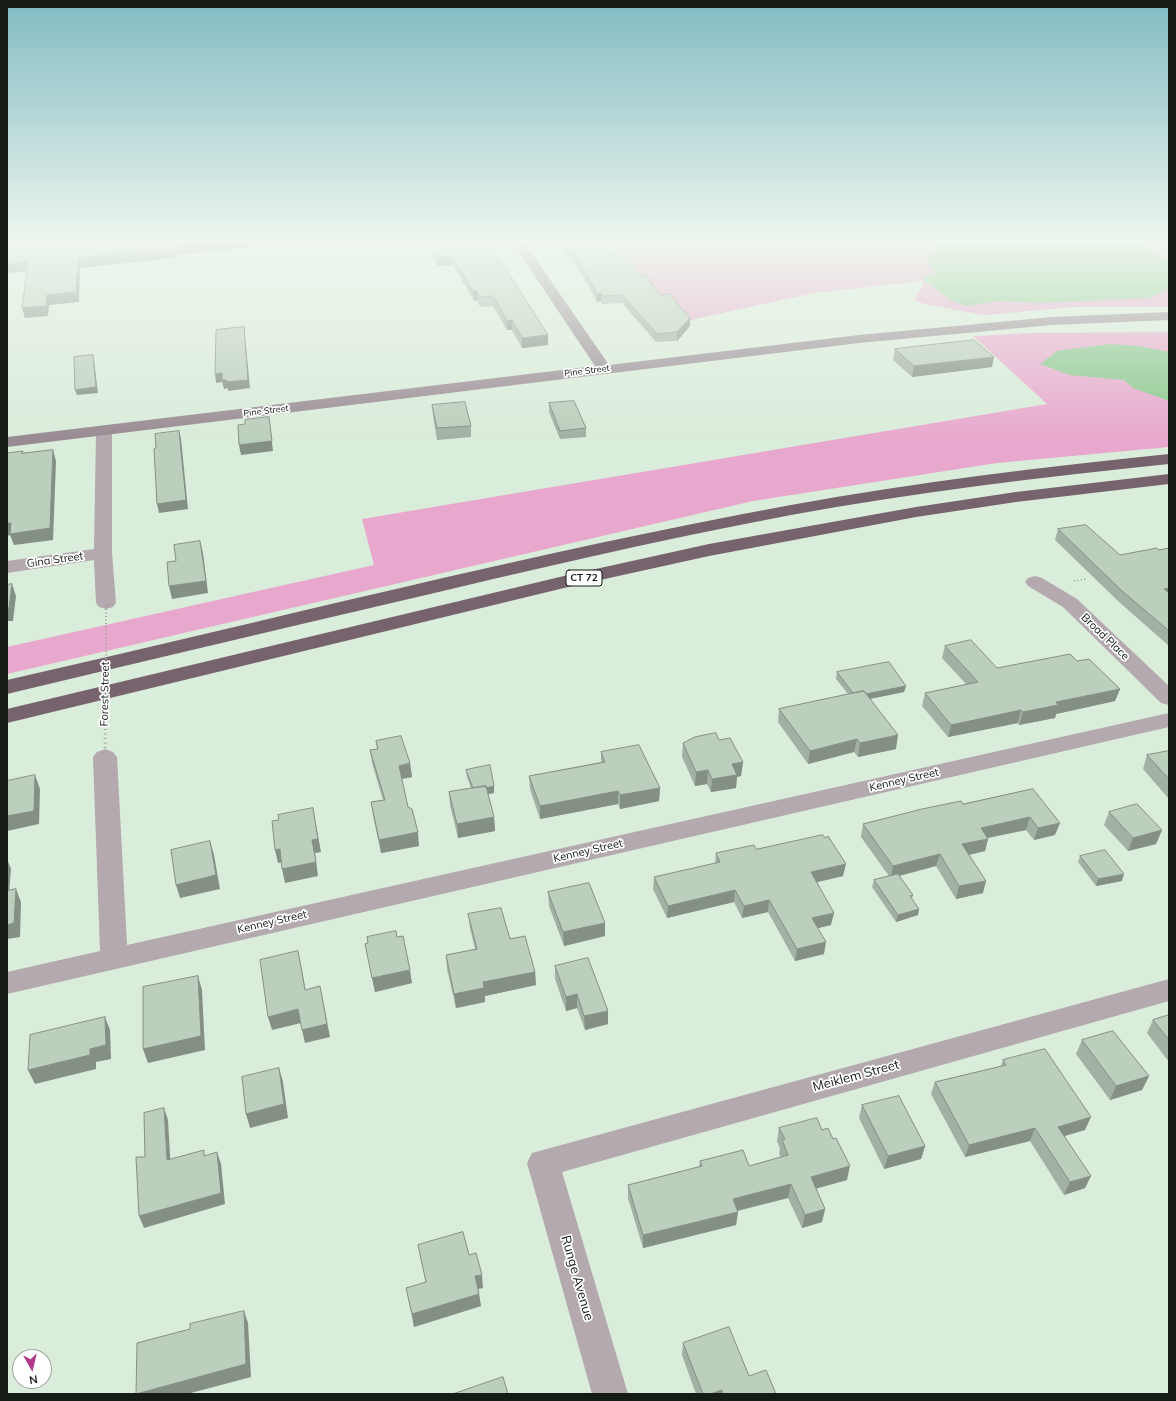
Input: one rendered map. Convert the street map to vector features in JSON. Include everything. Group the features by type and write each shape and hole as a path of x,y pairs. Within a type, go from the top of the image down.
{"highway":[{"name":"CT 72","path":"7,687 544,562 689,530 795,509 998,478 1169,459"},
{"name":"CT 72","path":"7,716 556,584 716,548 924,511 1016,497 1169,479"}],"main road":[{"path":"562,307 604,369"},
{"name":"Pine Street","path":"7,442 604,369 914,333 1052,321 1169,316"}],"street":[{"path":"104,431 103,552 106,603"},
{"name":"Gina Street","path":"7,567 103,552"},
{"name":"Broad Place","path":"1035,582 1070,603 1169,698"},
{"name":"Kenney Street","path":"7,982 1169,720"},
{"path":"105,757 114,958"},
{"name":"Meiklem Street","path":"543,1163 1169,990"},
{"name":"Runge Avenue","path":"543,1163 610,1394"}],"path":[{"name":"Forest Street","path":"105,757 106,603"}],"shaded area":[{"path":"668,307 748,307 677,323"},
{"path":"942,307 1071,307 983,315"},
{"path":"1169,332 1169,447 997,463 753,501 7,674 7,647 374,565 362,519 1047,404 973,336 1032,333"},
{"path":"1110,344 1139,346 1169,352 1169,401 1133,388 1124,380 1070,375 1040,364 1057,351"}],"building":[{"path":"499,307 530,307 548,335 522,338 512,320 507,321"},
{"path":"633,307 681,307 690,318 677,332 657,334"},
{"path":"244,327 248,380 227,382 227,380 222,380 222,373 215,374 216,330"},
{"path":"974,340 994,357 914,366 895,349"},
{"path":"93,355 96,387 75,390 74,357"},
{"path":"574,401 586,428 560,431 549,403"},
{"path":"465,402 471,426 437,428 432,405"},
{"path":"269,417 272,441 239,445 238,425 245,424 245,420"},
{"path":"179,431 186,500 157,504 154,449 156,448 155,434"},
{"path":"53,450 50,528 10,534 11,523 7,523 7,453"},
{"path":"1086,525 1120,555 1157,548 1159,550 1169,548 1169,588 1164,589 1169,593 1169,631 1121,590 1058,529"},
{"path":"200,541 206,581 169,586 167,562 176,561 174,545"},
{"path":"12,584 9,608 7,608 7,585"},
{"path":"971,640 997,668 1070,654 1077,661 1089,659 1120,689 1056,702 1058,705 1023,712 1021,710 951,725 925,693 978,682 945,646"},
{"path":"889,662 906,686 866,694 864,691 853,693 837,672"},
{"path":"864,691 898,735 860,743 857,739 810,751 779,709"},
{"path":"716,733 719,740 730,738 743,762 732,764 737,775 712,779 708,770 696,772 683,743 695,737"},
{"path":"401,736 410,763 399,766 408,807 412,809 418,832 379,840 371,802 385,800 370,750 378,749 376,741"},
{"path":"639,745 660,788 620,795 618,791 540,806 529,776 605,762 601,752"},
{"path":"1169,751 1169,779 1147,755"},
{"path":"490,765 494,786 486,788 486,786 473,788 466,770"},
{"path":"35,775 34,811 7,816 7,781"},
{"path":"486,786 494,817 457,824 449,792"},
{"path":"1033,789 1060,823 1038,828 1030,817 981,828 988,839 962,844 986,881 959,886 940,854 893,866 863,824 922,809 961,801 963,804"},
{"path":"1137,804 1162,830 1133,838 1109,812"},
{"path":"313,808 318,839 312,840 316,862 282,869 280,849 275,850 272,821 279,820 278,815"},
{"path":"823,835 825,838 828,836 846,864 811,872 834,913 812,918 826,942 797,949 769,900 744,906 735,890 668,906 654,877 720,862 716,853 754,845 756,849"},
{"path":"210,841 216,875 176,885 171,850"},
{"path":"1105,850 1124,874 1098,879 1080,856"},
{"path":"898,874 913,895 910,896 919,909 898,915 874,880"},
{"path":"589,883 605,923 563,932 548,892"},
{"path":"16,889 14,923 7,925 7,891"},
{"path":"501,908 510,939 525,936 535,972 483,982 484,988 454,994 446,955 477,949 468,914"},
{"path":"396,931 397,937 403,936 410,970 372,978 365,944 368,943 367,937"},
{"path":"298,951 305,990 320,986 327,1024 302,1030 298,1009 268,1017 260,960"},
{"path":"588,958 608,1011 584,1016 577,994 566,997 555,966"},
{"path":"198,976 201,1036 143,1049 143,987"},
{"path":"1169,1015 1169,1040 1153,1020"},
{"path":"105,1017 106,1045 90,1049 90,1055 28,1070 30,1035"},
{"path":"1113,1031 1149,1076 1116,1086 1082,1040"},
{"path":"1045,1049 1091,1117 1058,1127 1091,1176 1070,1182 1035,1128 969,1145 935,1082 1006,1065 1003,1060"},
{"path":"279,1068 284,1104 246,1114 242,1077"},
{"path":"899,1096 925,1146 888,1156 862,1105"},
{"path":"164,1108 167,1160 204,1150 204,1156 217,1152 221,1193 139,1216 136,1157 145,1157 144,1113"},
{"path":"817,1118 822,1130 828,1128 833,1139 836,1138 850,1166 811,1177 825,1209 805,1215 791,1184 733,1199 738,1212 643,1235 628,1185 702,1166 700,1161 743,1150 749,1166 788,1155 782,1140 785,1139 779,1128"},
{"path":"463,1232 469,1255 476,1253 482,1275 475,1276 479,1294 412,1314 406,1288 426,1282 418,1245"},
{"path":"244,1311 246,1364 136,1394 137,1343 190,1329 190,1324"},
{"path":"729,1327 749,1376 766,1370 776,1394 723,1394 722,1390 710,1394 703,1394 683,1343"},
{"path":"503,1377 508,1394 453,1394"}]}
